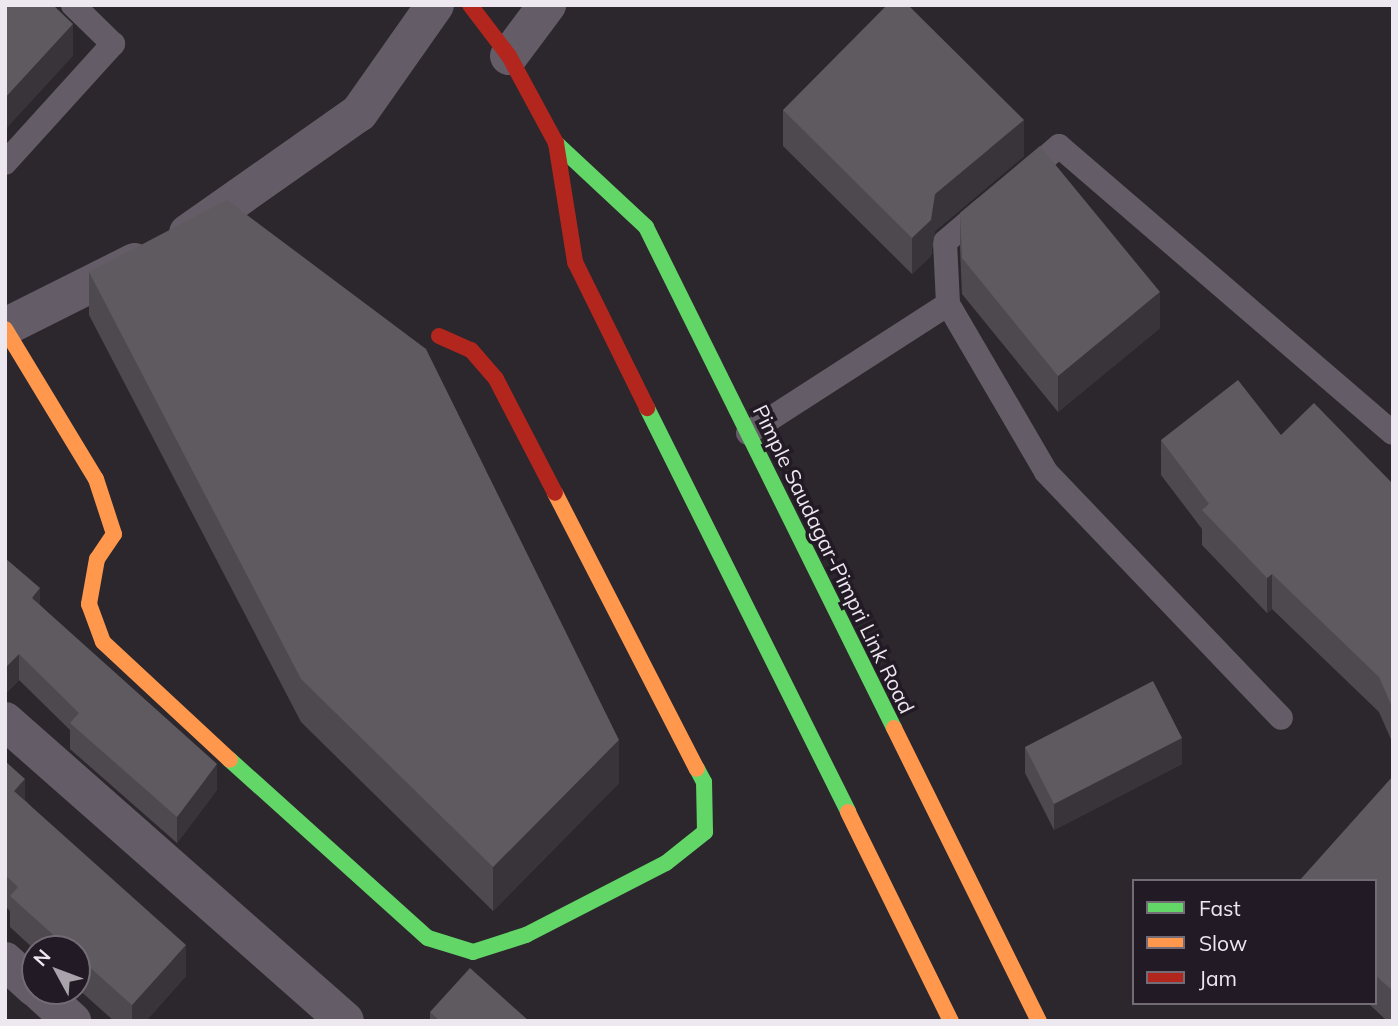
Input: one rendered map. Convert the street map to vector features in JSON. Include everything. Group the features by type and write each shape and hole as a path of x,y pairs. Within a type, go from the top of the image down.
{"street":[{"path":"435,5 359,113 176,242 5,328 96,479 114,534 97,559 89,604 103,642 370,890 428,938 473,952 526,935 666,863 705,832 704,782 496,379 471,350 439,336"},
{"name":"Pimple Saudagar-Pimpri Link Road","path":"470,5 509,56 555,143 575,262 951,1021"},
{"path":"509,56 547,5"},
{"name":"Pimple Saudagar-Pimpri Link Road","path":"555,143 646,227 1039,1021"},
{"path":"5,721 345,1021"},
{"path":"5,961 21,975"},
{"path":"54,1005 72,1021"}],"lane":[{"path":"5,163 113,44 73,5"},
{"path":"1281,718 1046,472 948,304 945,242 1059,146 1393,433"},
{"path":"748,433 948,304"}],"building":[{"path":"5,5 53,5 73,24 5,98"},
{"path":"887,5 908,5 1024,120 935,194 931,220 912,238 783,110"},
{"path":"1040,146 1160,292 1058,376 962,258 960,213"},
{"path":"227,200 426,349 619,740 493,867 301,679 89,272"},
{"path":"1238,380 1281,435 1314,403 1393,484 1393,709 1379,677 1272,574 1267,578 1202,510 1209,504 1161,440"},
{"path":"5,558 40,588 32,598 217,764 177,817 70,723 79,713 19,654 5,668"},
{"path":"1153,681 1182,738 1054,804 1025,747"},
{"path":"5,761 25,779 14,791 186,945 132,1005 91,968 91,935 53,935 10,896 18,887 5,875"},
{"path":"1393,776 1393,991 1377,977 1377,879 1301,879"},
{"path":"470,968 529,1021 440,1021 430,1012"}],"traffic: fast":[{"path":"556,143 646,227 894,728"},
{"path":"647,408 848,812"},
{"path":"230,760 428,938 473,952 526,935 666,863 705,832 704,782 697,769"}],"traffic: slow":[{"path":"5,329 96,479 114,534 97,559 89,604 103,642 230,760"},
{"path":"555,493 697,769"},
{"path":"894,728 1039,1021"},
{"path":"848,812 951,1021"}],"traffic: jam":[{"path":"470,5 509,56 556,143 575,262 647,408"},
{"path":"439,336 471,350 496,379 555,493"}]}
